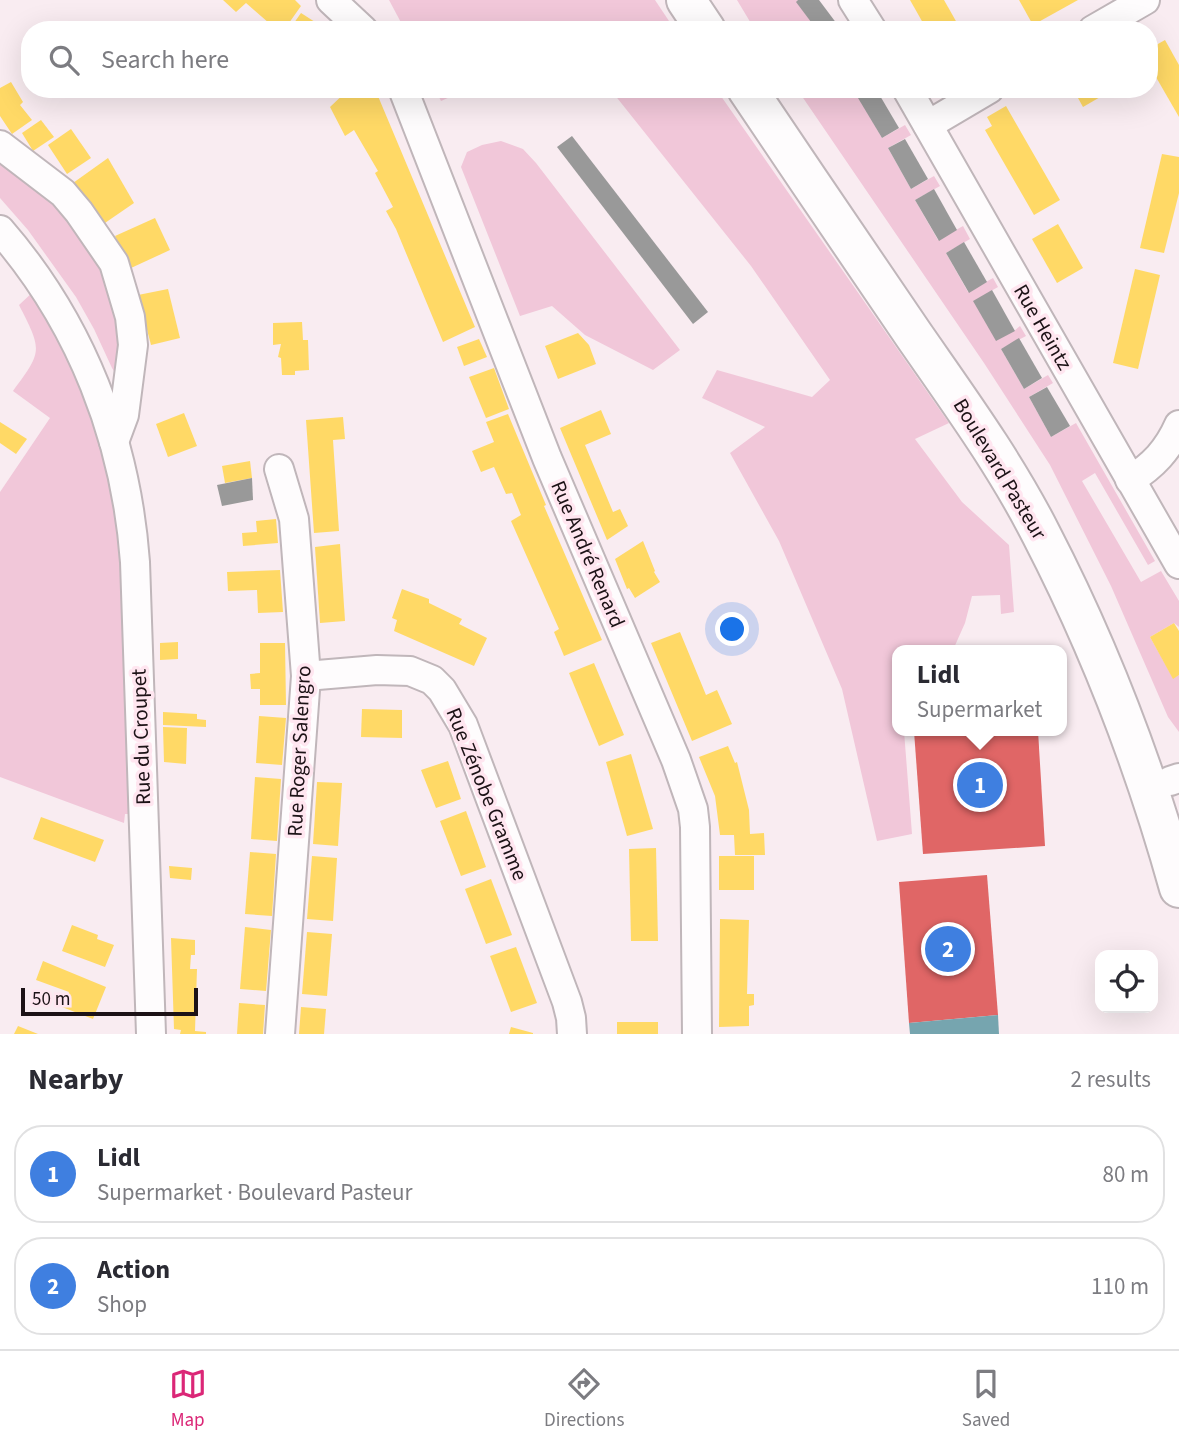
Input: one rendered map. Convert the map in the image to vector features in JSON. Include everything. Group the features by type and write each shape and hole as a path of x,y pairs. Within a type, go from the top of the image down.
{"street":[{"path":"331,0 353,21"},
{"path":"686,0 700,21"},
{"path":"712,0 726,21"},
{"path":"853,0 866,21"},
{"path":"1109,21 1145,0"},
{"name":"Rue André Renard","path":"407,98 547,457 676,760 693,809 697,853 697,1034"},
{"name":"Boulevard Pasteur","path":"753,98 997,456 1041,534 1113,694 1165,789"},
{"name":"Boulevard Pasteur","path":"779,98 994,413 1040,486 1115,642 1165,789 1179,888"},
{"name":"Rue Heintz","path":"912,98 1179,564"},
{"path":"928,125 974,98"},
{"path":"0,145 63,193 114,263 130,317 133,345 124,415 114,442"},
{"name":"Rue du Croupet","path":"0,230 47,290 65,320 100,396 129,499 135,562 151,1034"},
{"path":"1130,480 1164,453 1179,425"},
{"name":"Rue Roger Salengro","path":"279,469 293,519 306,676 280,1034"},
{"name":"Rue Zénobe Gramme","path":"306,676 377,670 410,671 432,680 447,698 463,724 567,1002 572,1034"}],"shaded area":[{"path":"389,0 655,0 669,21 400,21"},
{"path":"737,0 798,0 811,21 750,21"},
{"path":"617,98 722,98 949,423 915,439 962,502 1009,545 1014,612 1001,614 1000,595 972,596 965,623 955,645 892,645 892,736 904,736 912,834 877,841 842,689 779,541 730,453 765,427 702,398 717,370 812,397 830,380 751,266"},
{"path":"803,98 859,98 882,138 905,125 911,135 888,148 911,189 934,176 940,186 915,200 938,240 963,226 970,239 946,253 968,292 993,278 998,287 991,291 1014,331 1020,326 1026,336 1001,349 1024,389 1048,375 1053,383 1029,397 1051,437 1076,423 1155,561 1148,565 1095,473 1082,481 1141,582 1161,571 1179,601 1179,627 1174,623 1150,637 1173,678 1179,675 1179,732 1168,717 1111,586 1050,465 984,363"},
{"path":"501,141 523,149 536,163 680,350 653,370 585,335 552,306 520,316 461,167 467,152"},
{"path":"0,160 51,198 98,260 109,286 120,334 118,370 114,371 112,368 76,297 28,230 0,198"},
{"path":"33,292 55,329 100,431 119,519 132,814 125,814 124,823 0,777 0,492 50,418 13,391 30,367 36,350 32,332 19,305"}],"building: Homes":[{"path":"223,0 295,0 301,6 290,21 267,21 246,3 236,12"},
{"path":"910,0 944,0 956,21 922,21"},
{"path":"1019,0 1078,0 1040,21 1031,21"},
{"path":"301,13 313,21 295,21"},
{"path":"1165,40 1179,65 1179,117 1158,81 1158,44"},
{"path":"11,82 23,102 20,105 32,120 12,134 0,116 0,88"},
{"path":"340,98 379,98 475,327 443,342 386,211 393,207 375,173 378,171 354,130 345,136 330,107"},
{"path":"1078,98 1098,98 1083,107"},
{"path":"1006,106 1060,200 1034,215 985,130 992,126 987,117"},
{"path":"41,120 54,137 33,151 22,133"},
{"path":"71,129 91,158 67,174 48,145"},
{"path":"1162,154 1179,157 1179,193 1164,253 1140,248"},
{"path":"108,158 134,203 102,225 73,183"},
{"path":"155,218 170,250 131,268 115,236"},
{"path":"1058,224 1083,268 1057,283 1032,239"},
{"path":"1135,269 1160,275 1138,369 1113,363"},
{"path":"168,289 180,338 151,345 138,295"},
{"path":"302,322 303,340 308,340 309,370 295,371 295,375 282,375 281,358 278,357 281,344 273,345 273,323"},
{"path":"578,333 589,345 596,364 558,379 545,346"},
{"path":"479,339 487,357 464,366 457,347"},
{"path":"494,368 509,409 486,418 469,377"},
{"path":"601,410 611,434 585,445 613,512 620,509 628,526 607,540 560,428"},
{"path":"184,413 197,446 168,457 156,424"},
{"path":"508,414 602,640 564,656 554,632 559,629 511,521 521,515 512,493 506,494 494,467 481,472 472,451 494,442 486,422"},
{"path":"343,417 345,439 333,440 339,531 314,533 306,420"},
{"path":"0,422 27,439 16,454 0,443"},
{"path":"250,461 252,478 225,483 222,466"},
{"path":"276,519 278,543 243,546 242,533 257,532 256,521"},
{"path":"643,541 660,582 635,598 629,588 627,589 615,559"},
{"path":"340,544 345,621 320,623 315,547"},
{"path":"280,570 283,612 258,613 257,590 228,591 227,572"},
{"path":"402,589 429,599 429,603 462,619 459,624 487,638 474,666 394,631 397,620 392,618"},
{"path":"1174,623 1179,631 1179,675 1173,679 1150,637"},
{"path":"680,632 706,695 717,690 732,724 692,741 651,643"},
{"path":"178,642 178,659 160,660 160,643"},
{"path":"260,643 285,643 286,705 260,705 260,689 251,689 250,674 260,673"},
{"path":"594,663 624,735 599,746 569,673"},
{"path":"362,709 402,710 402,738 361,737"},
{"path":"163,712 197,714 197,719 206,720 206,727 163,725"},
{"path":"259,716 286,718 282,765 256,763"},
{"path":"163,727 187,728 186,764 164,762"},
{"path":"728,746 735,763 737,762 749,810 750,834 764,833 765,855 735,855 734,835 720,835 715,796 699,757"},
{"path":"631,754 653,829 627,836 606,762"},
{"path":"448,761 461,799 436,808 421,770"},
{"path":"255,777 281,779 277,841 251,839"},
{"path":"317,782 342,783 338,846 313,844"},
{"path":"466,811 486,867 461,876 440,821"},
{"path":"41,817 104,840 95,862 33,839"},
{"path":"656,848 658,941 631,941 629,849"},
{"path":"250,852 276,854 272,916 245,914"},
{"path":"312,856 337,858 333,921 307,919"},
{"path":"719,856 754,856 754,890 719,890"},
{"path":"169,866 192,868 191,880 170,878"},
{"path":"491,879 512,935 486,944 465,889"},
{"path":"720,919 749,920 747,994 754,994 754,1005 749,1006 749,1026 719,1027"},
{"path":"72,925 98,935 97,939 114,945 105,967 62,951"},
{"path":"245,927 271,930 266,991 240,989"},
{"path":"307,932 332,934 327,996 302,994"},
{"path":"171,938 195,940 195,955 191,955 190,969 197,969 195,1031 206,1034 180,1034 181,1030 174,1029"},
{"path":"516,947 537,1003 511,1012 490,956"},
{"path":"43,961 106,987 93,1019 62,1007 69,992 36,980"},
{"path":"239,1003 265,1005 263,1034 237,1034"},
{"path":"301,1007 326,1009 324,1034 299,1034"},
{"path":"617,1022 658,1022 658,1034 617,1034"},
{"path":"18,1026 38,1034 14,1034"},
{"path":"511,1027 533,1033 533,1034 509,1034"}],"building: Shops":[{"path":"914,736 1038,736 1045,846 923,854"},
{"path":"987,875 998,1015 909,1023 899,882"}],"building: Public":[{"path":"998,1015 999,1034 910,1034 909,1023"}],"building: Industry":[{"path":"819,0 835,21 810,21 796,2"},
{"path":"858,98 881,98 899,128 882,138"},
{"path":"572,136 708,312 693,324 557,147"},
{"path":"905,139 928,179 911,189 888,148"},
{"path":"934,189 957,230 939,241 915,200"},
{"path":"964,242 987,282 969,293 946,253"},
{"path":"992,290 1015,331 996,341 973,301"},
{"path":"1019,338 1042,378 1024,389 1001,349"},
{"path":"1047,387 1070,426 1051,437 1029,397"},
{"path":"252,478 253,500 222,506 217,485"}],"place":[{"name":"Lidl","path":"980,785"},
{"name":"Action","path":"948,949"}]}
